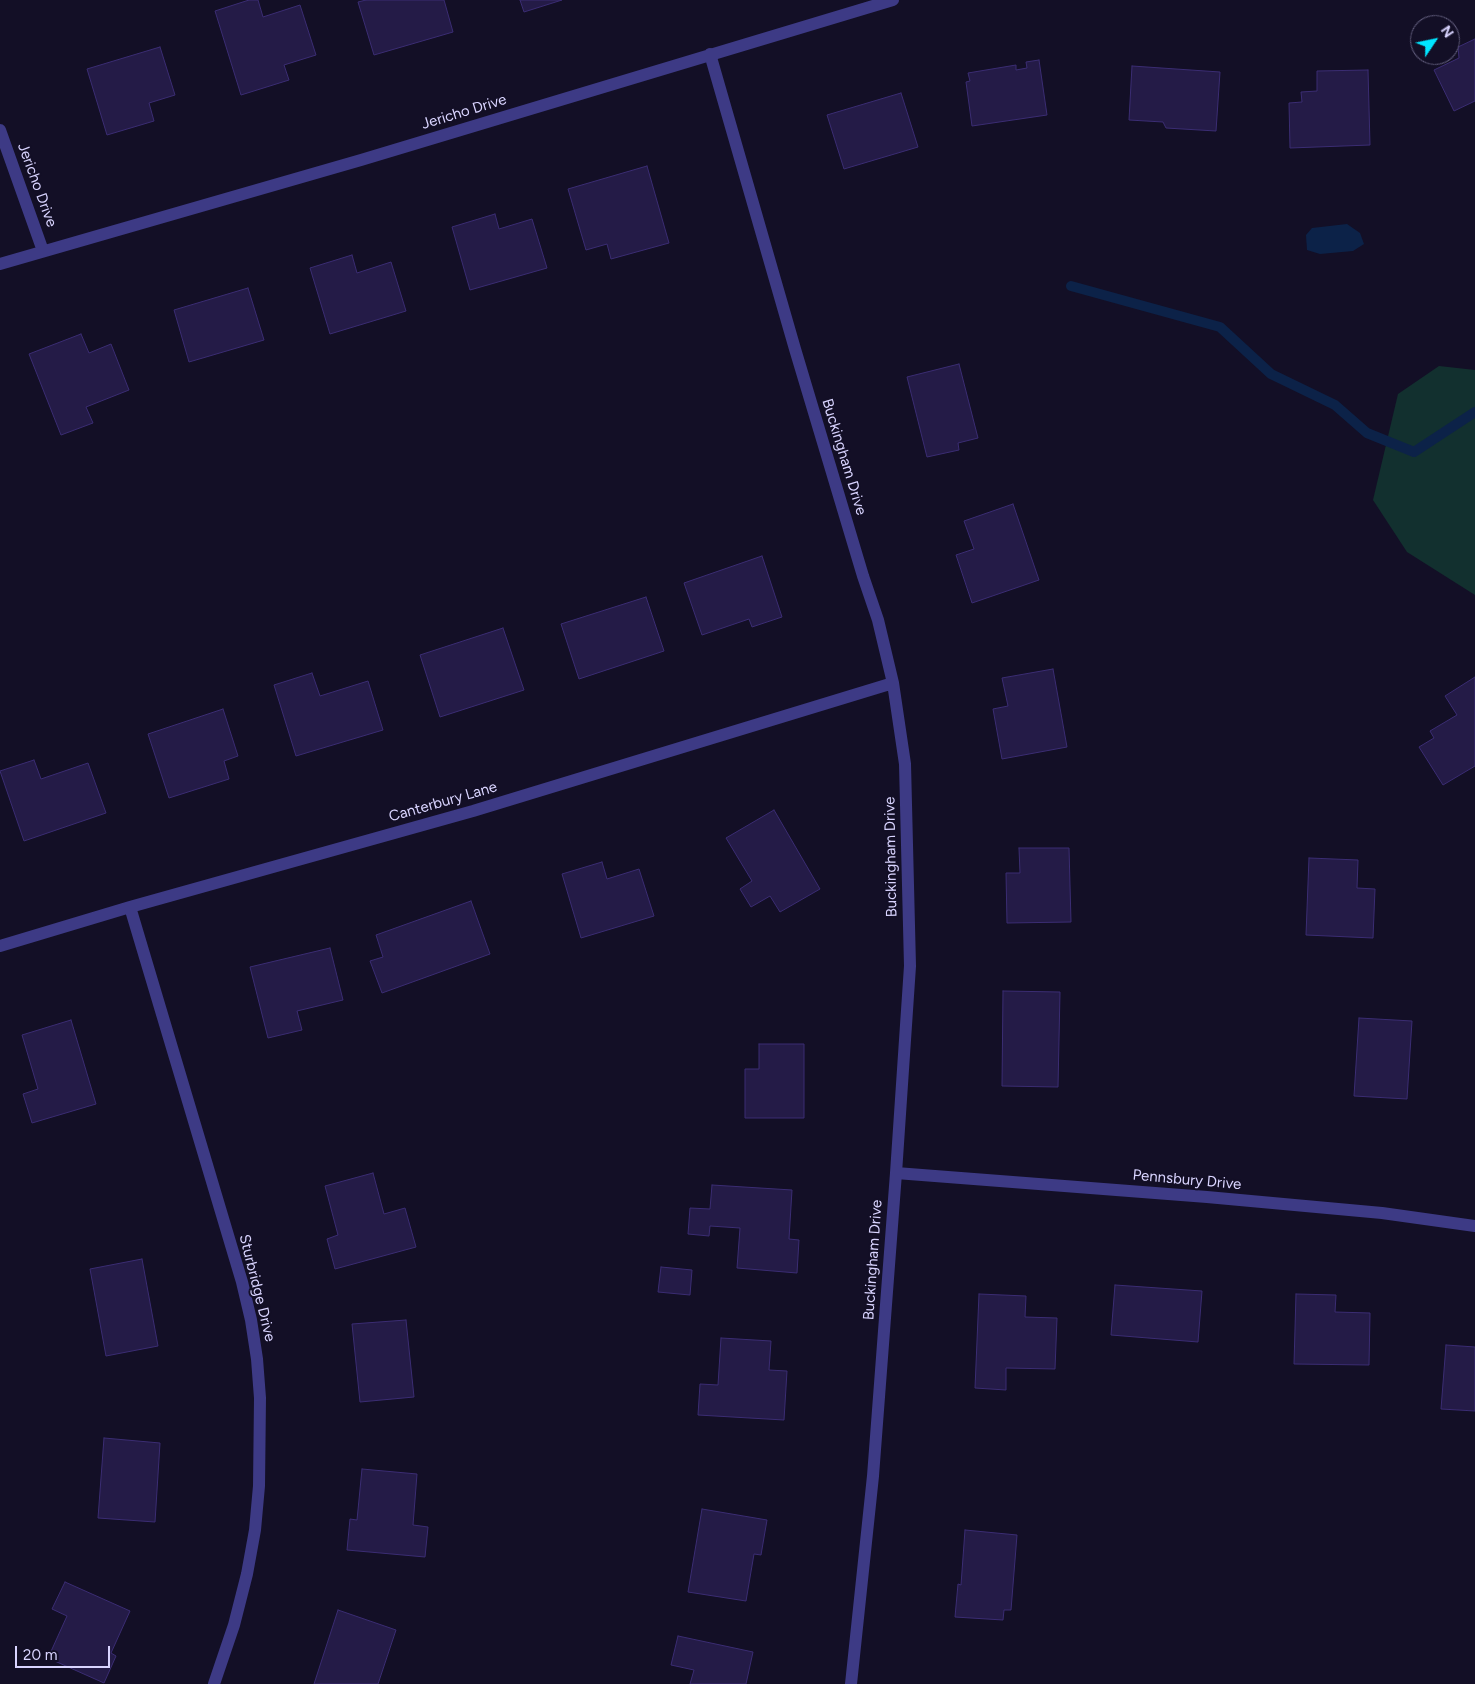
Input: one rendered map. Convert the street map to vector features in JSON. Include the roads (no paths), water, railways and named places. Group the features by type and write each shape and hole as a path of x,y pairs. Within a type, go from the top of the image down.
{"street":[{"name":"Jericho Drive","path":"0,264 361,160 893,0"},
{"name":"Buckingham Drive","path":"710,54 790,331 863,576 878,620 893,683 905,764 910,966 873,1476 851,1684"},
{"name":"Jericho Drive","path":"0,130 43,251"},
{"name":"Canterbury Lane","path":"0,946 473,810 811,706 893,683"},
{"name":"Sturbridge Drive","path":"130,908 242,1282 251,1320 257,1360 260,1398 259,1486 255,1530 247,1574 234,1625 214,1684"},
{"name":"Pennsbury Drive","path":"896,1173 1207,1197 1382,1213 1475,1226"}],"water":[{"path":"1347,224 1360,233 1364,244 1353,251 1320,254 1307,250 1306,235 1312,228"}],"waterway":[{"path":"1071,286 1220,327 1271,374 1335,405 1367,433 1414,452 1475,412"}]}
